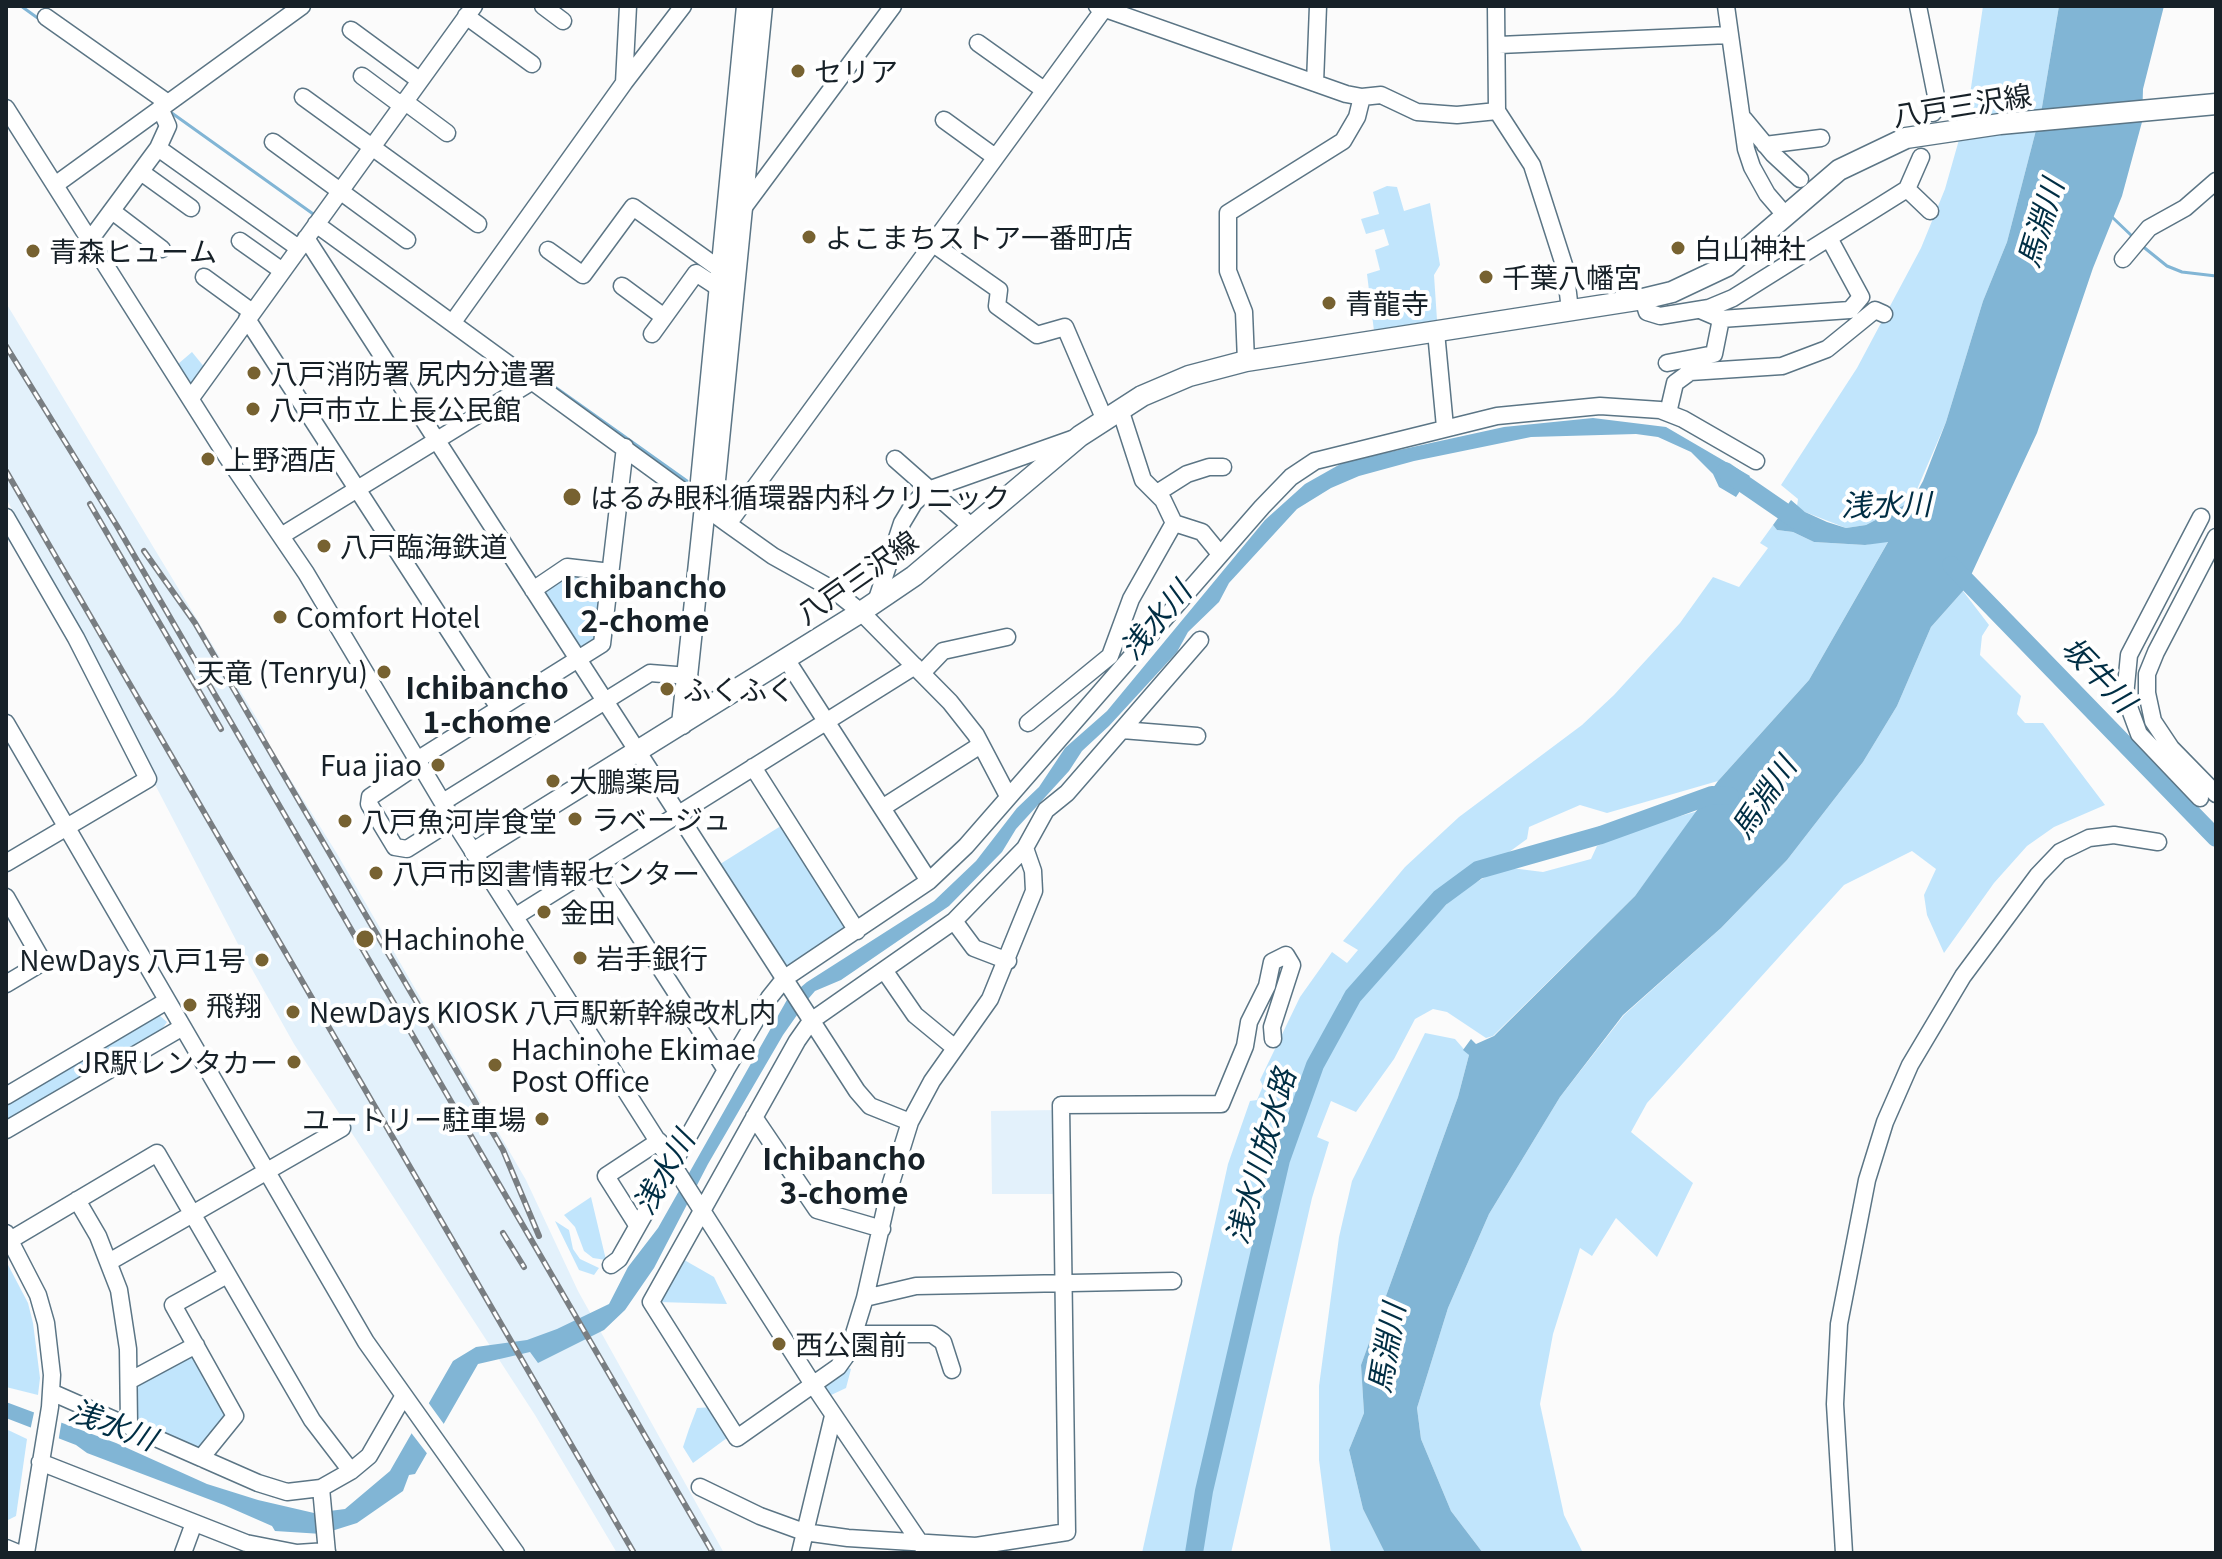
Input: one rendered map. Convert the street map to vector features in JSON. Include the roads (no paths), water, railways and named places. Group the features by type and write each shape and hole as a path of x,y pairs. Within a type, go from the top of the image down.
{"main road":[{"path":"682,724 705,506 701,481 747,6"},
{"path":"705,506 715,484 762,6"},
{"name":"八戸三沢線","path":"475,852 869,607 914,576 1080,436 1112,414 1189,376 1246,361 1643,299 1700,281 1727,266 1839,170 1860,157 1906,138 1961,129 2216,104"}],"street":[{"path":"55,185 302,6"},
{"path":"543,6 563,21"},
{"path":"624,83 628,6"},
{"path":"453,322 683,6"},
{"path":"741,211 893,6"},
{"path":"1315,83 1318,6"},
{"path":"1496,6 1499,45 1495,78 1497,111 1532,165 1565,268 1570,310"},
{"path":"1726,6 1741,115 1752,167 1767,194 1786,216"},
{"path":"1918,6 1936,96 1933,113"},
{"path":"728,524 1044,90 1100,7 1315,83 1362,97 1381,95 1417,112 1457,115 1497,111"},
{"path":"44,11 164,106 168,126 158,148 90,240"},
{"path":"191,398 470,11 532,64"},
{"path":"351,30 419,80"},
{"path":"1499,45 1729,35"},
{"path":"978,43 1044,90"},
{"path":"362,76 447,133"},
{"path":"303,97 478,224"},
{"path":"1246,361 1244,312 1228,271 1228,213 1343,141 1357,117 1362,97"},
{"path":"6,108 281,536 453,820 833,1416 923,1548"},
{"path":"1741,115 1765,145 1800,179"},
{"path":"944,120 995,157"},
{"path":"1765,145 1821,138"},
{"path":"273,142 407,240"},
{"path":"158,148 302,243 436,440 870,1106 910,1122"},
{"path":"1643,299 1647,312 1660,316 1700,310 1733,298 1907,189 1921,157"},
{"path":"141,172 191,208"},
{"path":"2123,259 2149,228 2185,208 2216,181"},
{"path":"1907,189 1930,211"},
{"path":"548,250 583,275 633,207 720,279"},
{"path":"112,211 162,249"},
{"path":"319,221 773,556 869,607 976,735 979,746 1008,796"},
{"path":"1700,310 1721,319 1850,310 1861,297 1829,238"},
{"path":"240,241 281,270"},
{"path":"932,243 999,290 997,306 1037,335 1065,327 1143,480 1157,493 1174,523 1202,532 1220,554"},
{"path":"652,334 696,273 720,279"},
{"path":"204,277 250,316 499,708"},
{"path":"622,286 664,317"},
{"path":"1668,413 1675,383 1690,372 1782,366 1827,349 1875,310 1884,314"},
{"path":"1667,363 1714,354 1721,319"},
{"path":"1436,332 1445,427"},
{"path":"281,536 533,381"},
{"path":"611,1265 619,1259 726,1070 769,998 785,978 929,881 966,846 1103,686 1122,670 1220,554 1291,477 1315,461 1445,427 1548,409 1630,407 1668,413 1756,461"},
{"path":"869,607 902,523 914,503 928,490 1080,436"},
{"path":"453,820 407,849 395,847 369,804 370,797 499,708 602,644 625,447"},
{"path":"895,459 971,526"},
{"path":"1157,493 1187,474 1209,467 1223,467"},
{"path":"2201,517 2129,655 2125,696 2139,734 2208,796"},
{"path":"6,863 148,779 76,638 7,520"},
{"path":"1028,723 1110,656 1131,599 1174,523"},
{"path":"2208,796 2153,721 2147,693 2147,674 2216,537"},
{"path":"533,590 567,567 611,572"},
{"path":"516,916 943,651 1007,637"},
{"path":"1025,848 1033,871 1034,891 990,999 955,1048 910,1122 891,1183 865,1298 848,1353 838,1367 737,1438 651,1302 700,1205 810,1018 954,921 1025,848 1046,810 1067,793 1200,640"},
{"path":"786,659 929,881"},
{"path":"443,802 650,673 689,676"},
{"path":"6,723 165,1002 366,1342 516,1553"},
{"path":"1122,730 1197,736"},
{"path":"882,808 979,746"},
{"path":"753,767 857,931"},
{"path":"1844,1553 1835,1404 1839,1324 1867,1180 1885,1122 1910,1065 1963,976 2060,852 2089,838 2114,835 2158,842"},
{"path":"595,867 726,1070"},
{"path":"6,897 12,920 43,962 6,984"},
{"path":"954,921 974,948 1008,961"},
{"path":"700,1487 746,1510 804,1532 923,1548 976,1546 1067,1532 1061,1105 1221,1104 1245,1046 1249,1022 1267,986 1272,962 1286,955 1292,965 1272,1027 1273,1039"},
{"path":"884,970 915,1015 955,1048"},
{"path":"6,1096 165,1002"},
{"path":"6,1130 181,1028"},
{"path":"754,1117 817,1210 882,1229"},
{"path":"109,1262 342,1128"},
{"path":"637,1225 606,1176 659,1141"},
{"path":"26,1553 51,1400 46,1323 38,1295 9,1236 157,1153 312,1420 351,1471"},
{"path":"77,1200 109,1262 126,1328 129,1424"},
{"path":"201,1458 235,1416 173,1305 227,1275"},
{"path":"865,1298 916,1286 1173,1281"},
{"path":"854,1334 932,1334 943,1342 952,1370"},
{"path":"129,1381 196,1345"},
{"path":"51,1400 129,1424 201,1458 287,1492 322,1496 369,1456 403,1397"},
{"path":"800,1553 833,1416"},
{"path":"41,1455 194,1523 263,1548 297,1553 327,1547 322,1496"},
{"path":"183,1553 194,1523"},
{"path":"6,1548 18,1553"}],"water":[{"name":"馬淵川","path":"2059,6 2164,6 2143,89 2142,122 2122,196 2093,268 2037,433 1963,591 1931,627 1897,706 1863,762 1787,860 1721,928 1623,1015 1560,1097 1489,1214 1448,1308 1417,1408 1421,1439 1451,1511 1483,1553 1385,1553 1363,1509 1349,1450 1364,1413 1361,1365 1458,1097 1469,1055 1463,1050 1471,1039 1476,1044 1494,1036 1635,896 1718,781 1809,680 1888,542 1865,545 1814,542 1793,532 1777,530 1773,525 1791,500 1805,512 1846,528 1866,525 1912,501 1946,422 1983,301 2007,242 2042,107"},
{"path":"1593,418 1666,427 1750,476 1736,497 1719,487 1713,474 1691,452 1658,437 1636,434 1531,437 1414,461 1359,476 1331,488 1297,509 1229,583 1219,602 1188,632 1177,652 1082,751 1069,771 1016,829 1002,852 949,906 841,980 815,991 809,998 783,1035 708,1164 654,1268 625,1310 604,1330 538,1363 530,1352 478,1364 415,1474 409,1475 403,1491 357,1523 322,1534 275,1531 272,1526 224,1505 87,1453 76,1445 6,1418 6,1402 116,1443 207,1484 314,1513 345,1509 390,1471 453,1361 476,1347 527,1340 609,1304 628,1267 658,1228 788,998 807,982 934,901 976,861 1017,808 1039,787 1065,748 1107,711 1265,520 1305,484 1344,462 1504,427"}],"waterway":[{"path":"21,6 39,19"},
{"path":"169,111 316,216"},
{"path":"2112,217 2133,237"},
{"path":"2141,245 2167,266 2182,272 2216,276"},
{"path":"524,365 687,481"},
{"name":"浅水川","path":"1725,471 1802,524"},
{"name":"坂牛川","path":"1951,565 2216,838"},
{"name":"浅水川放水路","path":"1194,1553 1204,1491 1281,1160 1315,1065 1353,996 1440,898 1478,870 1601,835 1712,795 1730,796"}],"railway":[{"path":"6,346 117,526 713,1553"},
{"path":"6,471 634,1553"},
{"path":"90,504 221,729"},
{"path":"144,551 195,623 503,1150 539,1236"},
{"path":"503,1233 524,1267"}],"place":[{"name":"セリア","path":"798,71"},
{"name":"よこまちストア一番町店","path":"809,237"},
{"name":"白山神社","path":"1678,248"},
{"name":"青森ヒューム","path":"33,251"},
{"name":"千葉八幡宮","path":"1486,277"},
{"name":"青龍寺","path":"1329,303"},
{"name":"八戸消防署 尻内分遣署","path":"254,373"},
{"name":"八戸市立上長公民館","path":"253,409"},
{"name":"上野酒店","path":"208,459"},
{"name":"はるみ眼科循環器内科クリニック","path":"572,497"},
{"name":"八戸臨海鉄道","path":"324,546"},
{"name":"Comfort Hotel","path":"280,617"},
{"name":"天竜 (Tenryu)","path":"384,672"},
{"name":"ふくふく","path":"667,689"},
{"name":"Fua jiao","path":"438,765"},
{"name":"大鵬薬局","path":"553,781"},
{"name":"ラベージュ","path":"575,819"},
{"name":"八戸魚河岸食堂","path":"345,821"},
{"name":"八戸市図書情報センター","path":"376,873"},
{"name":"金田","path":"544,912"},
{"name":"Hachinohe","path":"365,939"},
{"name":"岩手銀行","path":"580,958"},
{"name":"NewDays 八戸1号","path":"262,960"},
{"name":"飛翔","path":"190,1005"},
{"name":"NewDays KIOSK 八戸駅新幹線改札内","path":"293,1012"},
{"name":"JR駅レンタカー","path":"294,1062"},
{"name":"Hachinohe Ekimae Post Office","path":"495,1065"},
{"name":"ユートリー駐車場","path":"542,1119"},
{"name":"西公園前","path":"779,1344"}],"district":[{"name":"Ichibancho 2-chome","path":"645,604"},
{"name":"Ichibancho 1-chome","path":"487,705"},
{"name":"Ichibancho 3-chome","path":"844,1176"}]}
